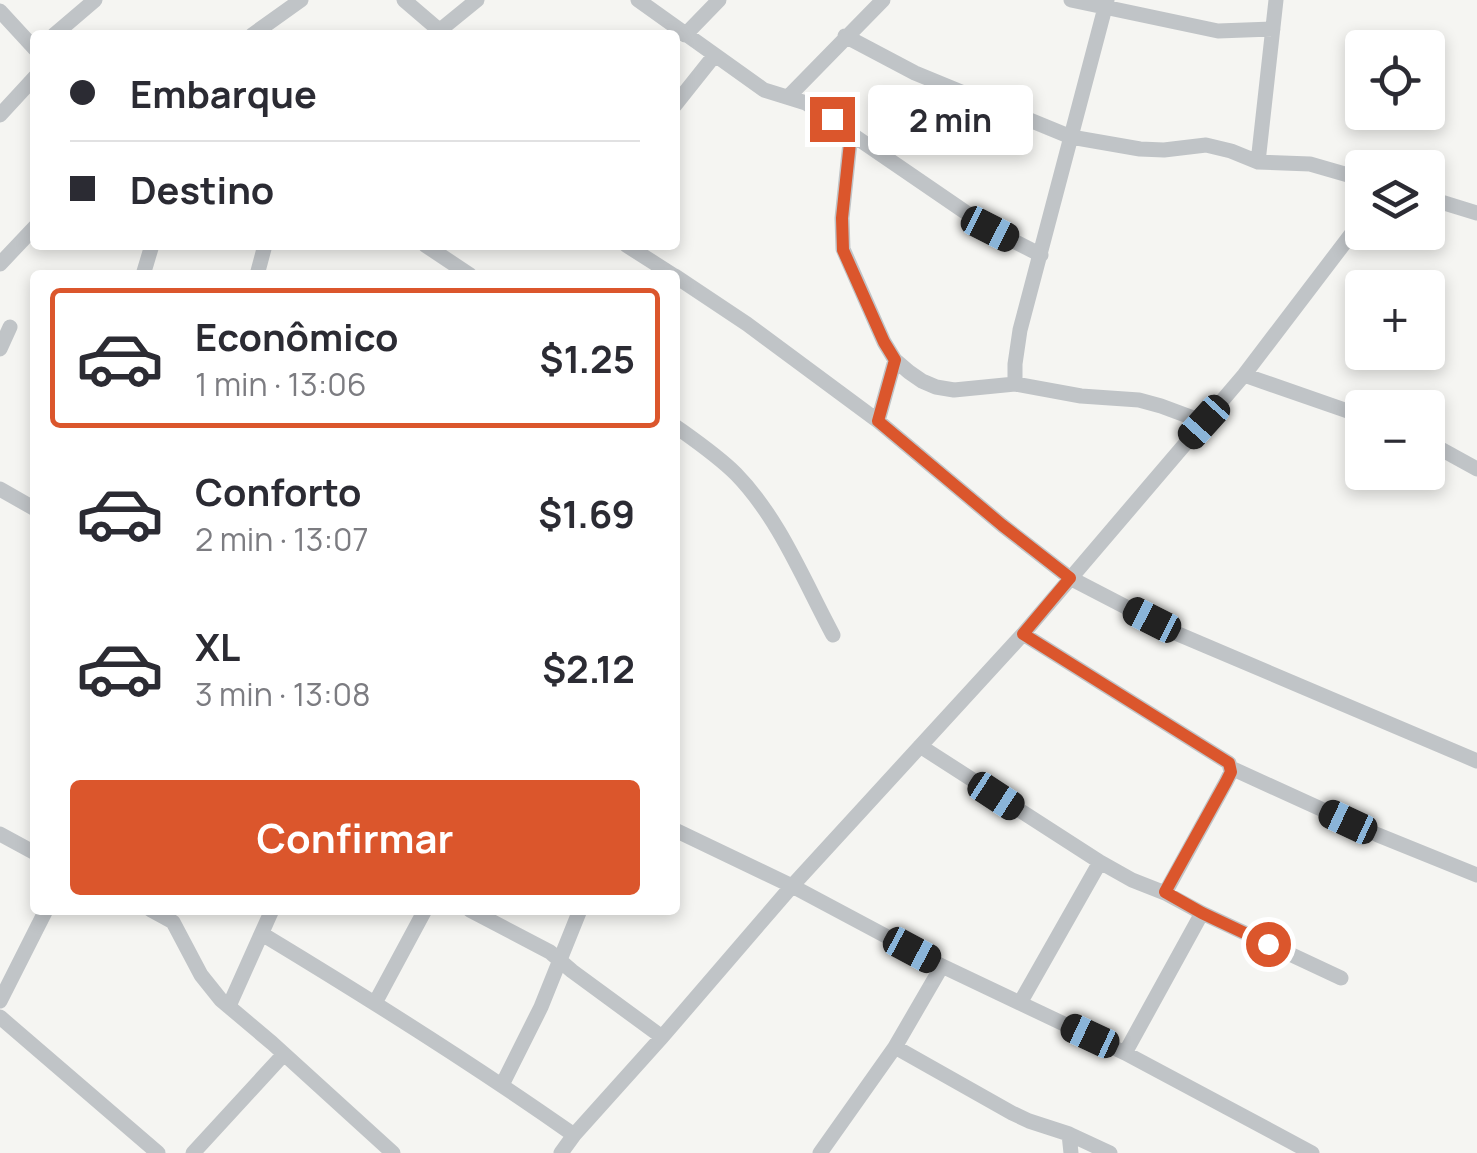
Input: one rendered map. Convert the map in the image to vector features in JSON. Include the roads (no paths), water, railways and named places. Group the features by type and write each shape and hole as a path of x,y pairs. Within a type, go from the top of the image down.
{"street":[{"path":"60,30 95,0"},
{"path":"259,30 302,0"},
{"path":"404,0 433,30"},
{"path":"440,30 476,0"},
{"path":"638,0 678,30"},
{"path":"685,35 719,0"},
{"path":"788,96 882,0"},
{"path":"1071,0 1106,4 1218,30 1273,29"},
{"path":"1258,162 1276,3 1292,0"},
{"path":"1015,384 1020,330 1106,4"},
{"path":"0,11 30,44"},
{"path":"680,31 764,90 806,103 990,229 1041,254"},
{"path":"846,36 933,80 1071,137 1152,150 1206,145 1258,162 1310,164 1345,174"},
{"path":"680,99 714,56"},
{"path":"0,115 30,82"},
{"path":"851,133 842,218 843,250 895,360 936,387 970,390 1015,384 1081,396 1139,400 1204,422"},
{"path":"1445,202 1473,209"},
{"path":"0,264 30,232"},
{"path":"561,1153 792,886 1023,634 1244,375 1345,242"},
{"path":"432,250 462,270"},
{"path":"634,250 665,270"},
{"path":"680,280 878,421 1070,578 1178,634 1477,761"},
{"path":"0,349 10,327"},
{"path":"878,421 895,360"},
{"path":"1244,375 1345,410"},
{"path":"680,430 720,460 751,491 832,634"},
{"path":"1445,451 1477,469"},
{"path":"0,490 30,505"},
{"path":"1023,634 1226,761 1231,768 1477,876"},
{"path":"920,746 1132,880 1165,892 1341,978"},
{"path":"1165,892 1231,768"},
{"path":"680,832 792,886 942,966 1125,1053 1312,1153"},
{"path":"0,834 30,849"},
{"path":"1020,1003 1100,862"},
{"path":"1125,1053 1202,913"},
{"path":"0,1001 43,915"},
{"path":"160,915 173,922 201,975 229,1006 393,1153"},
{"path":"229,1006 270,915"},
{"path":"376,1003 422,915"},
{"path":"480,915 544,948 662,1037"},
{"path":"502,1084 527,1038 578,915"},
{"path":"262,934 502,1084 574,1135"},
{"path":"820,1153 895,1047 942,966"},
{"path":"0,1016 158,1153"},
{"path":"895,1047 1029,1122 1069,1134 1110,1153"},
{"path":"193,1153 284,1054"},
{"path":"1069,1134 1071,1153"},
{"path":"363,1153 376,1137"}]}
